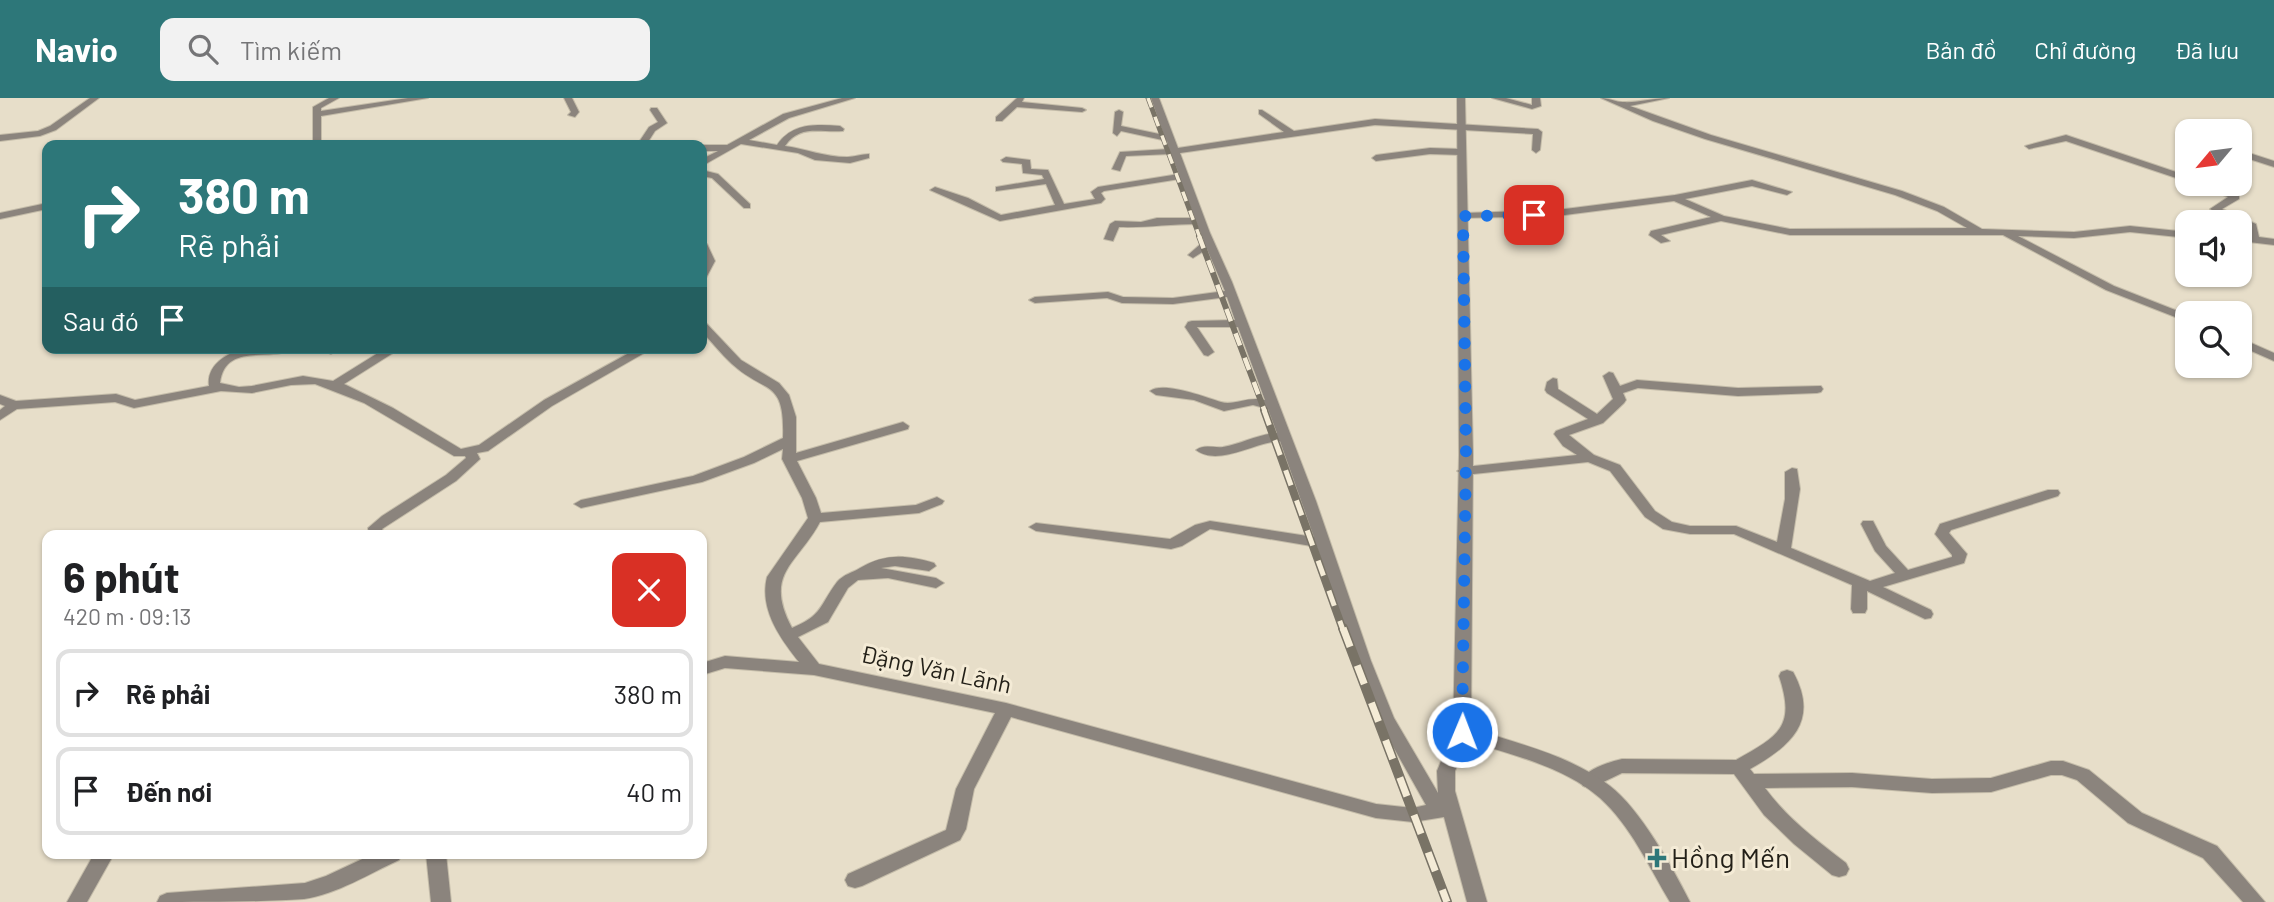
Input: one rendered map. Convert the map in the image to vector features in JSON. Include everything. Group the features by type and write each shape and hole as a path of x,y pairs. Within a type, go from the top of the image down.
{"street":[{"path":"0,138 40,133 53,128 95,98"},
{"path":"317,140 319,104 335,98"},
{"path":"317,114 424,98"},
{"path":"568,98 575,112 572,115"},
{"path":"707,161 795,113 851,98"},
{"path":"999,119 1023,98"},
{"path":"1155,98 1231,293 1387,718 1444,810 1477,902"},
{"path":"1444,810 1446,771 1462,732 1464,471 1461,98"},
{"path":"1496,98 1532,107 1537,106 1536,98"},
{"path":"1605,98 1698,134 1891,190 1957,217 1980,232"},
{"path":"1620,105 1665,98"},
{"path":"1014,104 1082,110"},
{"path":"645,140 652,129 663,123 654,110"},
{"path":"1119,112 1117,130 1172,145"},
{"path":"1262,112 1292,134"},
{"path":"1117,169 1123,154 1172,145 1292,134 1375,122 1539,128 1536,150"},
{"path":"779,148 786,136 802,128 816,126 840,129"},
{"path":"2029,146 2083,132"},
{"path":"2066,138 2175,175"},
{"path":"742,142 800,151 815,158 850,160 866,156"},
{"path":"707,148 731,149"},
{"path":"1376,158 1437,151 1461,152"},
{"path":"2252,157 2274,164"},
{"path":"1006,160 1027,162 1026,172 1045,172 1061,207"},
{"path":"707,174 715,176 747,206"},
{"path":"935,190 965,200 1000,218 1098,201 1100,199 1096,192 1101,189 1184,176"},
{"path":"999,189 1048,181"},
{"path":"1463,216 1557,213 1675,198 1752,183 1787,192"},
{"path":"2233,196 2236,197 2215,209 2252,226 2254,239 2274,242"},
{"path":"1675,198 1721,218 1790,232 2074,234 2130,229 2175,234"},
{"path":"0,215 42,207"},
{"path":"1665,241 1654,235 1655,233 1721,218"},
{"path":"1109,239 1115,224 1201,221"},
{"path":"2004,233 2110,288 2175,315"},
{"path":"1193,255 1209,242"},
{"path":"1035,300 1108,295 1122,300 1173,301 1231,293"},
{"path":"1208,352 1191,327 1192,324 1242,323"},
{"path":"707,330 737,363 775,386 783,395 789,407 789,459 809,498 815,518"},
{"path":"2252,347 2274,357"},
{"path":"220,388 214,385 216,372 235,354"},
{"path":"334,386 344,377 384,354"},
{"path":"0,399 14,405 116,398 134,404 220,388 265,389 308,379 356,394 459,453 483,448 548,403 636,354"},
{"path":"1609,376 1620,400 1598,420 1561,434 1568,443 1589,458 1615,468 1650,514 1668,526 1690,530 1736,530 1865,584 1925,614"},
{"path":"1553,382 1551,390 1598,420"},
{"path":"1618,391 1637,384 1738,392 1816,389"},
{"path":"1156,391 1196,397 1224,407 1253,401 1272,406"},
{"path":"0,416 14,405"},
{"path":"789,459 903,426"},
{"path":"1203,450 1221,453 1261,437 1283,437"},
{"path":"581,505 697,479 788,441"},
{"path":"375,530 417,498 463,470 473,459 470,452"},
{"path":"1464,471 1589,458"},
{"path":"1783,550 1789,506 1796,486 1792,472"},
{"path":"1865,584 1960,559 1960,554 1942,534 1945,527 2053,494"},
{"path":"815,518 919,509 937,502"},
{"path":"814,668 788,635 775,608 772,587 775,578 815,518"},
{"path":"1868,524 1880,548 1904,574"},
{"path":"1036,527 1171,544 1184,540 1203,525 1210,525 1321,543"},
{"path":"788,635 820,620 848,579 864,573 872,565 884,560 929,566"},
{"path":"864,573 936,583"},
{"path":"1859,608 1865,584"},
{"name":"Đặng Văn Lãnh","path":"707,667 725,662 814,668 1006,709 1376,811 1413,815 1444,810"},
{"path":"1744,774 1774,748 1796,717 1795,695 1787,676"},
{"path":"855,880 953,835 957,829 965,789 1006,709"},
{"path":"1462,732 1565,769 1589,781 1620,806 1680,902"},
{"path":"1589,781 1622,766 1932,786 1991,785 2051,768 2063,768 2084,775 2134,818 2210,852 2255,902"},
{"path":"1744,774 1783,823 1839,869"},
{"path":"77,902 101,859"},
{"path":"167,902 305,891 331,883 381,859"},
{"path":"437,859 441,902"}],"railway":[{"path":"1148,98 1200,238"},
{"path":"1199,236 1265,412"},
{"path":"1264,410 1343,630"},
{"path":"1343,628 1447,902"}],"place":[{"name":"Hồng Mến","path":"1657,858"}],"route":[{"path":"1462,732 1466,455 1463,216 1534,215"}]}
